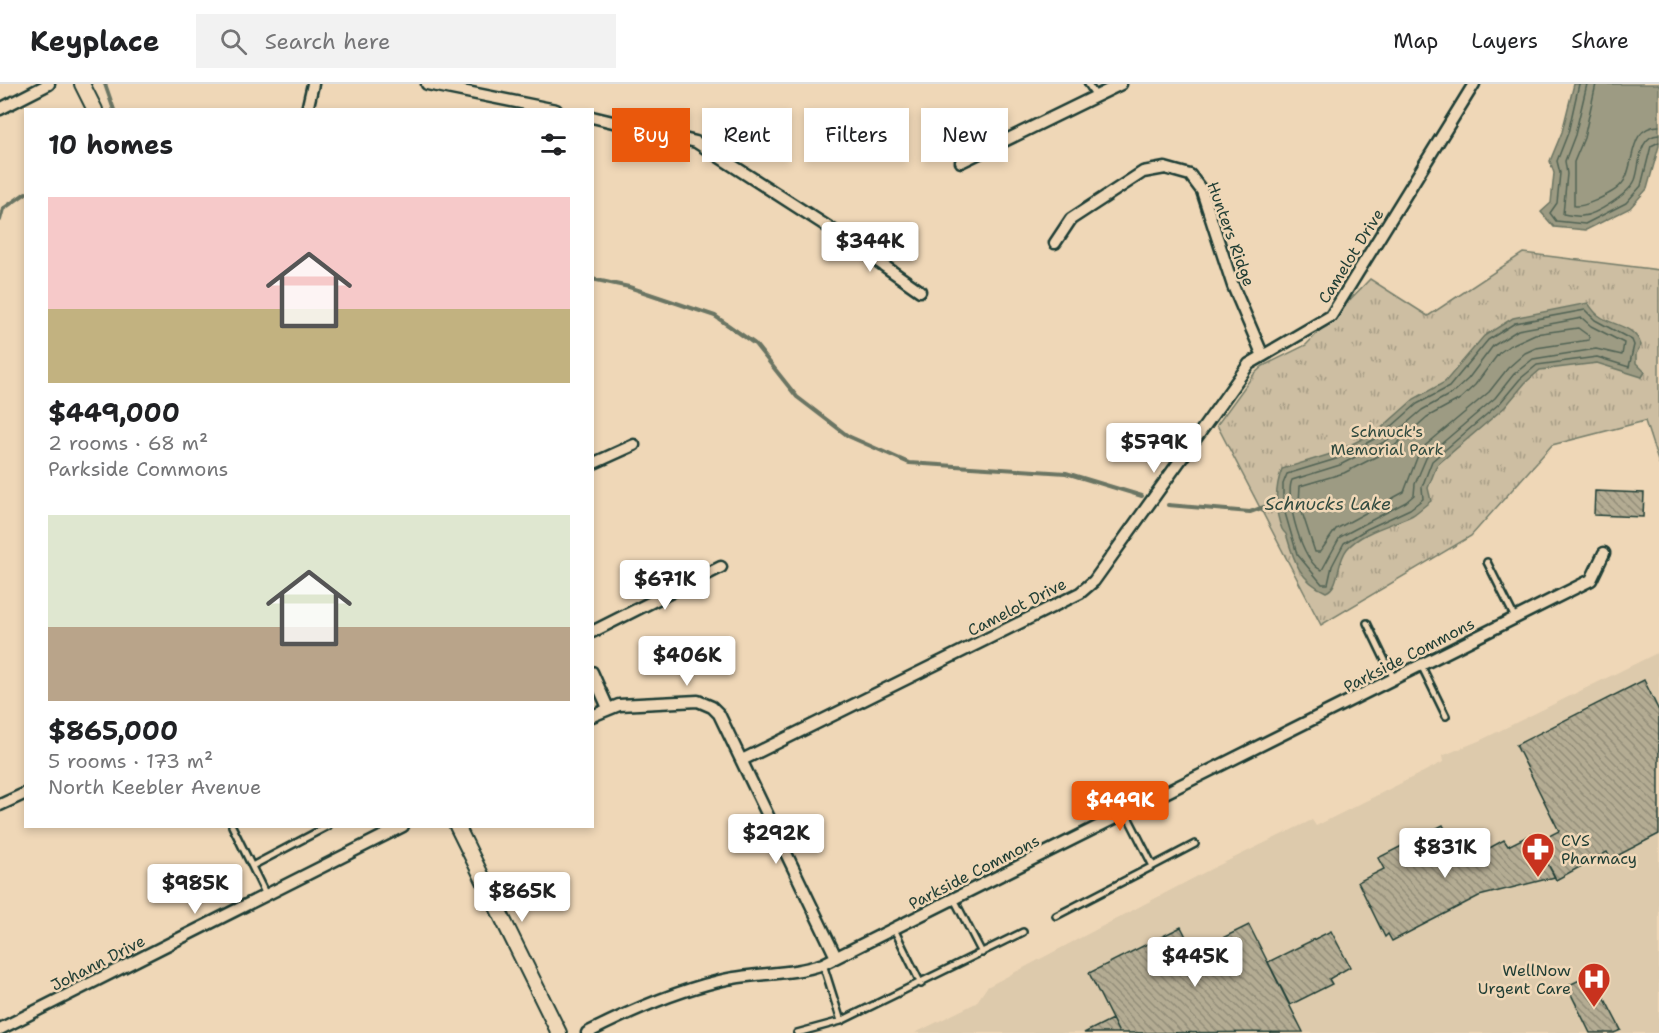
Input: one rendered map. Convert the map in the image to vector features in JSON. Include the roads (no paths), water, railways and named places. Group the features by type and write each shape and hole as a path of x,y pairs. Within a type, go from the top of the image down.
{"street":[{"path":"0,109 49,84"},
{"path":"82,84 94,108"},
{"path":"307,108 313,84"},
{"path":"427,84 546,108"},
{"path":"1008,139 1121,84"},
{"name":"Camelot Drive","path":"742,760 1080,593 1101,571 1249,364 1331,316 1474,84"},
{"path":"594,117 696,142 836,232 920,291"},
{"name":"Hunters Ridge","path":"1055,243 1071,219 1143,172 1165,168 1190,175 1202,191 1233,286 1263,356"},
{"path":"594,463 634,445"},
{"name":"Parkside Commons","path":"587,1033 636,1007 720,980 804,971 823,964 1591,580 1604,553"},
{"path":"594,631 721,567"},
{"path":"594,676 608,708"},
{"path":"594,715 619,705 705,703 719,714 836,957"},
{"path":"0,806 24,794"},
{"name":"Johann Drive","path":"0,1029 399,828"},
{"path":"458,828 559,1033"}],"lane":[{"path":"1088,84 1096,96"},
{"path":"1487,562 1515,618"},
{"path":"1367,623 1394,679"},
{"path":"1421,665 1446,716"},
{"path":"1126,813 1153,866"},
{"path":"233,828 266,896"},
{"path":"252,866 324,828"},
{"path":"1056,916 1196,844"},
{"path":"954,899 981,953"},
{"path":"894,929 921,984"},
{"path":"797,1033 841,1021 921,984 1023,932"},
{"path":"823,964 841,1021"}],"water":[{"path":"1574,84 1659,84 1659,146 1647,189 1630,208 1586,230 1554,227 1541,212 1551,203 1554,173 1550,161 1562,132"},
{"name":"Schnucks Lake","path":"1588,303 1598,315 1628,329 1638,338 1641,345 1636,354 1636,363 1645,372 1642,377 1597,363 1540,370 1525,383 1505,407 1437,465 1428,488 1431,501 1413,515 1369,533 1353,543 1341,561 1334,585 1326,592 1304,576 1279,522 1276,499 1282,469 1334,453 1378,431 1414,399 1445,382 1484,336 1513,318"}],"waterway":[{"path":"105,84 113,108"},
{"path":"0,220 3,209 24,194"},
{"path":"594,279 629,287 715,316 755,344 797,397 848,436 909,463 1066,473 1142,496"},
{"path":"1168,505 1250,512 1264,507 1279,508"}],"place":[{"name":"CVS Pharmacy","path":"1538,878"},
{"name":"WellNow Urgent Care","path":"1594,1008"}],"park label":[{"name":"Schnuck's Memorial Park","path":"1387,440"}]}
